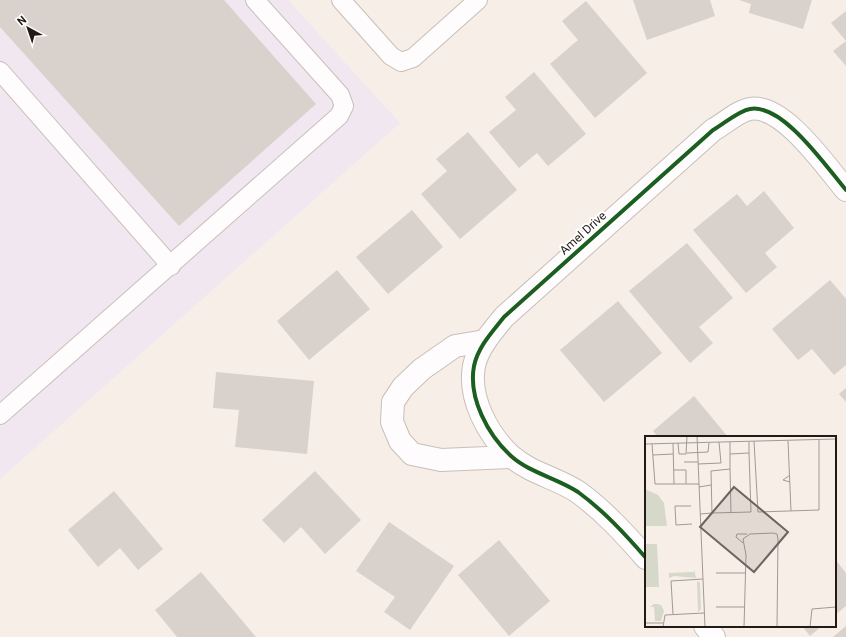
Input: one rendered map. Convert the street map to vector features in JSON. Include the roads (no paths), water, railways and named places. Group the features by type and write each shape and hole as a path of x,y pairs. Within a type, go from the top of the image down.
{"street":[{"name":"Amel Drive","path":"511,456 493,435 480,413 474,390 474,366 485,341 504,317 713,130 749,109 762,108 792,127 846,190"},
{"path":"485,341 455,346 422,369 403,387 393,402 392,422 400,441 412,454 441,460 511,456 577,492 605,514 645,557"},
{"path":"706,627 714,637"}],"lane":[{"path":"0,415 171,266 339,116 344,106 340,95 255,0"},
{"path":"341,0 391,56 401,62 413,58 478,0"},
{"path":"0,71 171,266"}]}
